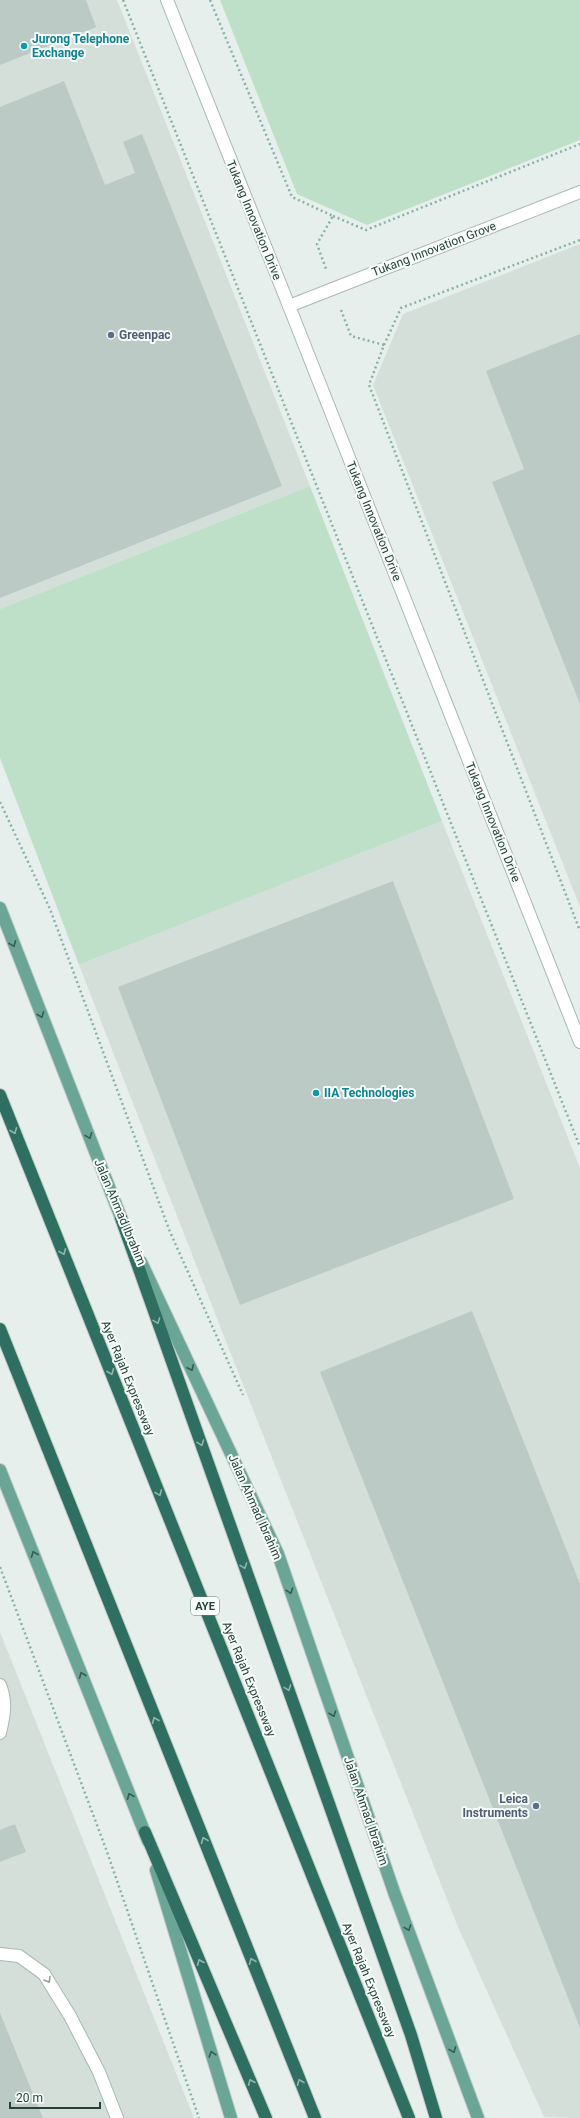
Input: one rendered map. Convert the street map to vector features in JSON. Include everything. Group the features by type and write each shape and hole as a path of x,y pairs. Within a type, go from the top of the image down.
{"highway":[{"name":"Ayer Rajah Expressway","path":"0,1095 409,2118"},
{"path":"121,1218 411,2035 436,2118"},
{"path":"0,1329 315,2118"},
{"path":"145,1832 266,2118"}],"main road":[{"name":"Jalan Ahmad Ibrahim","path":"0,908 121,1218 278,1554 394,1892 478,2118"},
{"path":"0,1470 145,1832 232,2118"}],"street":[{"name":"Tukang Innovation Drive","path":"167,0 580,1042"},
{"name":"Tukang Innovation Grove","path":"289,306 580,192"},
{"path":"0,1685 4,1694 5,1713 0,1733"},
{"path":"0,1954 19,1956 44,1974 70,2016 99,2072 117,2118"}],"path":[{"path":"123,0 314,476 447,818 580,1147"},
{"path":"210,0 292,197 366,230 580,144"},
{"path":"333,216 317,244 351,336 384,345"},
{"path":"580,240 401,308 384,345 369,385 580,931"},
{"path":"0,802 50,909 170,1232 243,1395"},
{"path":"0,1567 106,1849 199,2118"}],"shaded area":[{"name":"Greenpac","path":"0,0 117,0 310,486 0,609"},
{"path":"580,244 580,907 373,385 403,314"},
{"path":"442,821 580,1168 580,2118 544,2117 458,1927 227,1344 79,965"},
{"path":"0,1632 194,2118 0,2118"}],"green space":[{"path":"220,0 580,0 580,140 367,225 297,194"},
{"path":"310,486 442,821 79,965 0,758 0,609"}],"building":[{"name":"Jurong Telephone Exchange","path":"0,0 86,0 96,27 0,65"},
{"name":"Greenpac","path":"64,81 105,185 135,173 123,142 142,134 282,486 0,598 0,107"},
{"path":"580,334 580,704 492,482 524,469 486,371"},
{"name":"IIA Technologies","path":"393,881 514,1199 240,1305 118,987"},
{"name":"Leica Instruments","path":"472,1311 580,1584 580,2028 320,1372"},
{"path":"15,1824 26,1852 0,1862 0,1830"},
{"path":"0,2013 43,2118 0,2118"}],"place":[{"name":"Jurong Telephone Exchange","path":"24,46"},
{"name":"Greenpac","path":"111,335"},
{"name":"IIA Technologies","path":"316,1093"},
{"name":"Leica Instruments","path":"536,1806"}]}
